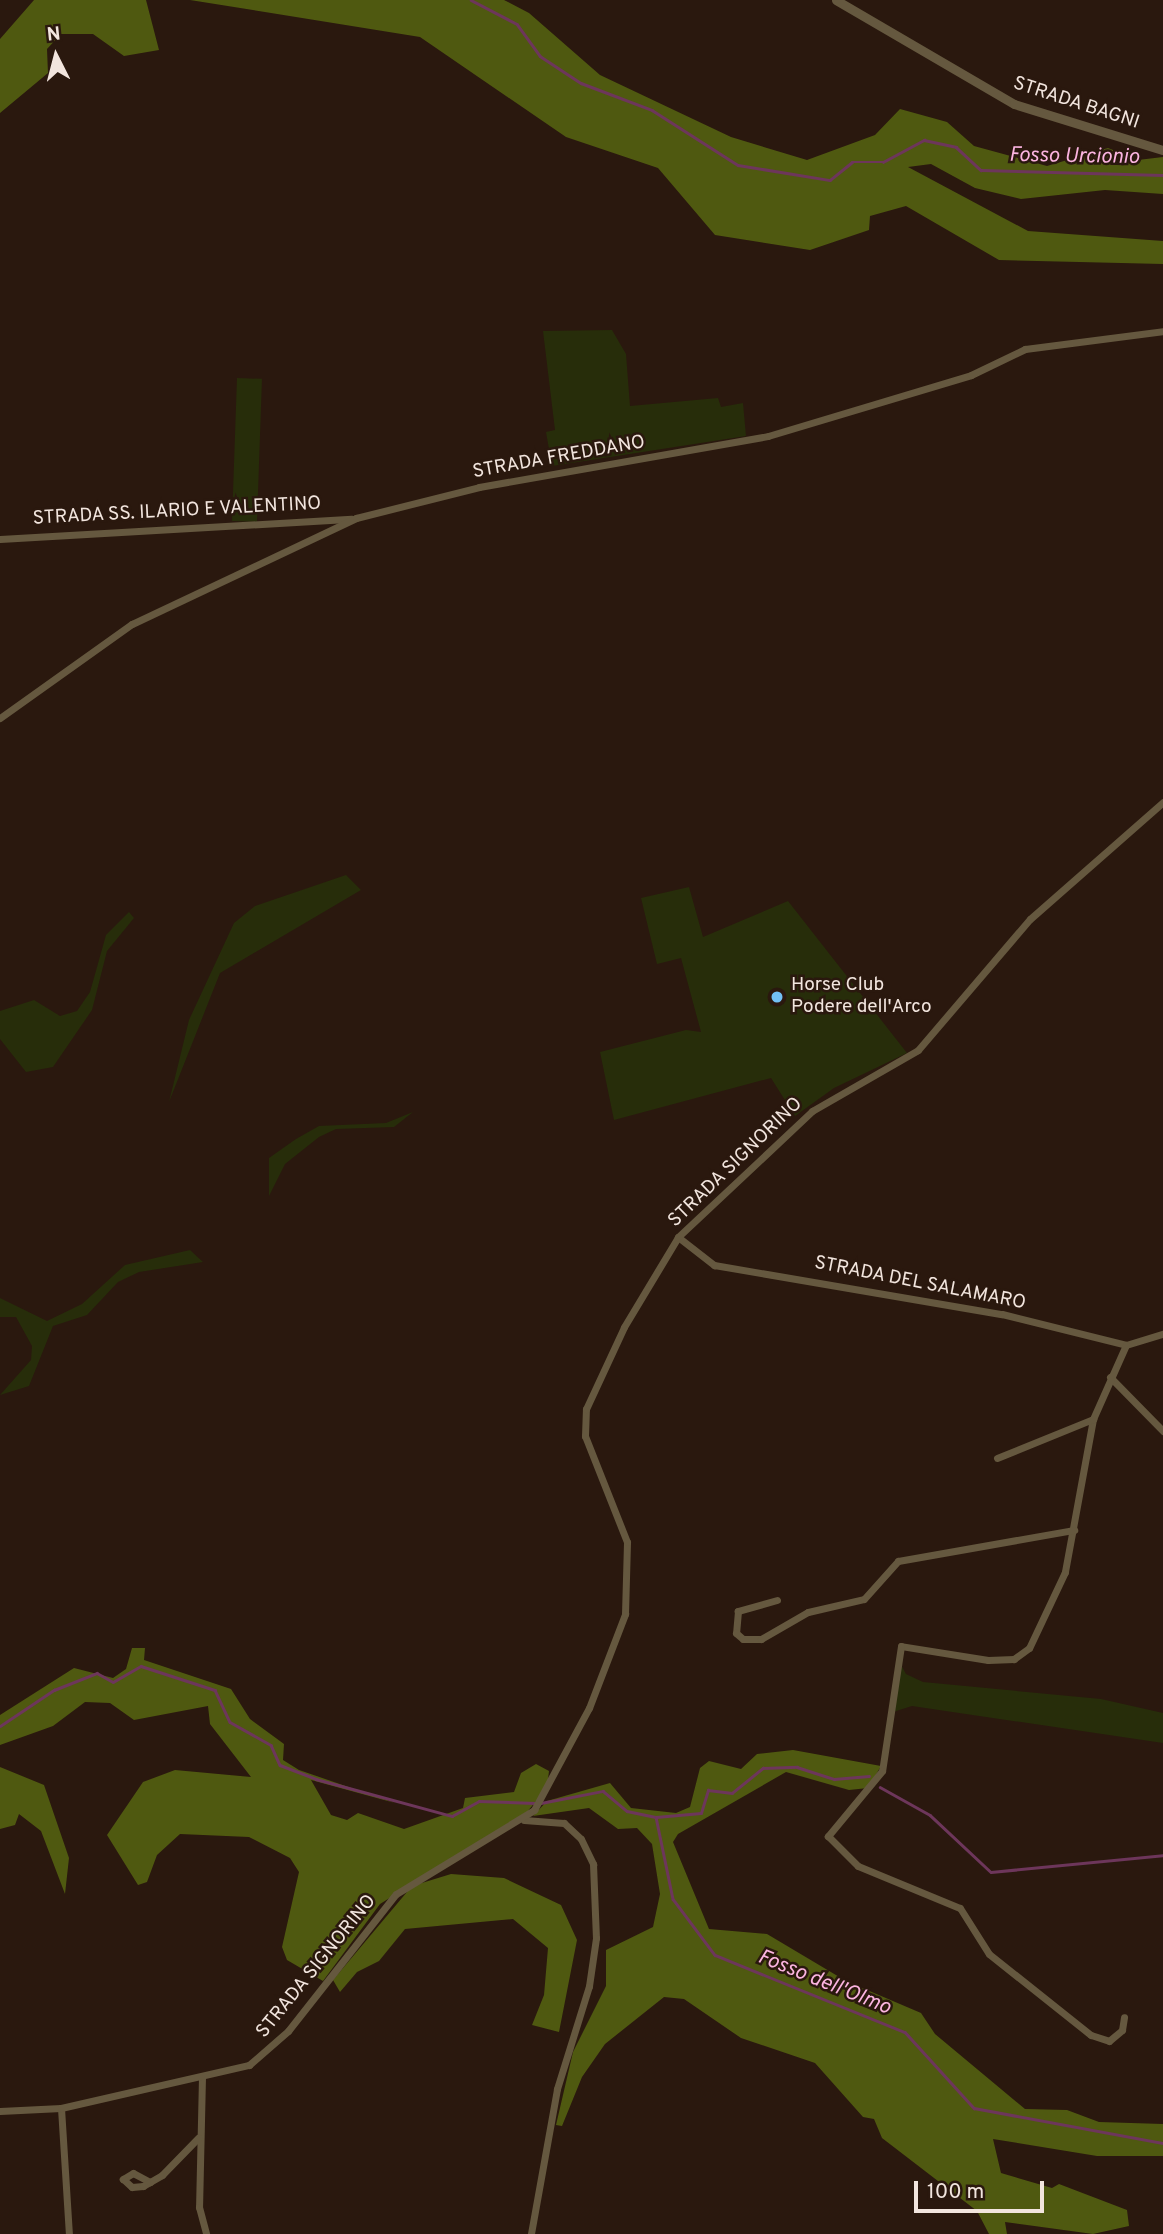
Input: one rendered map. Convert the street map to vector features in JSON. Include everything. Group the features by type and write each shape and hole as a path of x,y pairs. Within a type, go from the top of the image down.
{"street":[{"name":"STRADA BAGNI","path":"836,0 1014,104 1163,150"},
{"name":"STRADA FREDDANO","path":"0,718 132,624 355,518 479,487 768,436 971,375 1025,349 1163,331"},
{"name":"STRADA SS. ILARIO E VALENTINO","path":"0,538 355,518"},
{"name":"STRADA SIGNORINO","path":"0,2111 61,2108 202,2077 264,2056 396,1894 524,1820 550,1787 589,1708 625,1614 626,1542 584,1423 592,1391 624,1327 678,1237 812,1111 918,1050 1030,919 1163,802"},
{"name":"STRADA DEL SALAMARO","path":"678,1237 714,1265 1002,1314 1126,1345"},
{"path":"1124,2017 1122,2030 1109,2041 1091,2035 989,1954 960,1908 858,1866 828,1836 882,1771 896,1652 914,1644 1014,1659 1030,1648 1050,1612 1074,1530 1093,1419 1126,1345 1163,1334"},
{"path":"1111,1377 1163,1431"},
{"path":"997,1458 1093,1419"},
{"path":"777,1600 738,1611 736,1633 743,1640 761,1639 808,1612 864,1599 898,1561 1074,1530"},
{"path":"524,1820 564,1823 581,1839 593,1864 596,1938 589,1986 556,2089 531,2234"},
{"path":"202,2077 198,2138 206,2234"},
{"path":"61,2108 69,2234"},
{"path":"150,2182 198,2138"}],"green space":[{"path":"34,0 146,0 159,50 124,56 93,34 61,34 47,49 48,73 0,113 0,39"},
{"path":"190,0 504,0 529,13 600,75 731,137 807,160 875,135 900,109 947,122 974,146 1047,166 1108,148 1138,160 1163,157 1163,194 1105,190 1021,199 975,188 931,164 908,167 1028,231 1163,241 1163,264 999,260 906,206 870,216 869,230 810,250 715,235 658,168 566,137 420,37"},
{"path":"612,330 626,354 630,406 718,398 721,407 743,403 746,436 552,466 546,432 555,430 543,331"},
{"path":"237,378 262,379 257,522 232,521"},
{"path":"346,875 361,890 220,973 169,1102 189,1020 234,923 255,906"},
{"name":"Horse Club Podere dell'Arco","path":"689,887 703,937 788,901 907,1053 834,1088 795,1116 771,1078 614,1120 600,1052 686,1030 701,1032 681,958 657,964 641,898"},
{"path":"129,912 134,918 107,951 92,1010 53,1067 26,1072 0,1039 0,1011 34,1000 60,1016 77,1011 90,992 106,935"},
{"path":"413,1112 394,1127 336,1129 319,1137 285,1164 269,1196 269,1158 296,1139 319,1126 386,1123"},
{"path":"190,1250 203,1262 139,1272 118,1282 87,1315 53,1326 29,1386 0,1395 31,1360 32,1346 16,1317 0,1317 0,1298 47,1321 82,1304 125,1265"},
{"path":"132,1648 145,1648 144,1660 231,1689 250,1719 284,1744 283,1760 299,1770 395,1803 311,1780 331,1815 347,1820 358,1813 404,1829 463,1808 465,1798 514,1792 521,1773 536,1764 549,1771 547,1788 527,1812 380,1904 323,1981 287,1960 282,1947 299,1872 290,1858 249,1837 180,1834 157,1855 147,1882 138,1885 107,1835 143,1782 175,1770 251,1777 210,1724 208,1706 134,1720 110,1703 85,1702 53,1726 0,1745 0,1715 74,1668 113,1678 126,1669"},
{"path":"899,1661 906,1674 923,1682 1101,1699 1163,1713 1163,1743 912,1706 893,1712"},
{"path":"793,1750 881,1766 868,1788 849,1790 786,1772 678,1834 673,1842 709,1929 767,1934 846,1981 921,2013 935,2034 1025,2109 1067,2110 1099,2122 1163,2124 1163,2156 1097,2156 993,2139 1001,2173 1052,2188 1059,2184 1127,2210 1129,2226 1093,2234 1005,2222 1007,2234 989,2234 977,2211 882,2138 874,2119 863,2117 815,2063 741,2038 684,1999 664,1997 605,2044 582,2077 562,2126 556,2125 573,2052 606,1986 606,1950 653,1927 660,1894 652,1844 637,1828 618,1829 589,1808 533,1816 547,1801 610,1783 631,1808 676,1813 690,1807 700,1768 709,1761 741,1769 757,1754"},
{"path":"0,1767 44,1785 69,1858 65,1894 41,1831 19,1814 15,1825 0,1829"},
{"path":"451,1874 504,1878 561,1905 577,1940 559,2032 532,2025 544,1995 548,1948 513,1919 405,1929 379,1961 357,1972 340,1992 333,1980 412,1886"}],"waterway":[{"name":"Fosso Urcionio","path":"471,0 517,24 540,56 581,83 652,110 738,165 830,180 852,162 883,162 924,140 956,147 981,170 1163,175"},
{"name":"Fosso dell'Olmo","path":"0,1726 54,1690 97,1673 113,1682 141,1666 215,1690 230,1722 271,1745 280,1765 316,1779 452,1816 479,1801 535,1803"},
{"path":"656,1817 701,1813 708,1790 732,1793 763,1768 797,1767 834,1779 869,1776"},
{"path":"880,1787 930,1815 991,1872 1163,1855"},
{"name":"Fosso dell'Olmo","path":"541,1803 603,1791 627,1811 656,1817 673,1899 715,1955 905,2032 974,2108 1163,2143"}],"place":[{"name":"Horse Club Podere dell'Arco","path":"777,997"}]}
